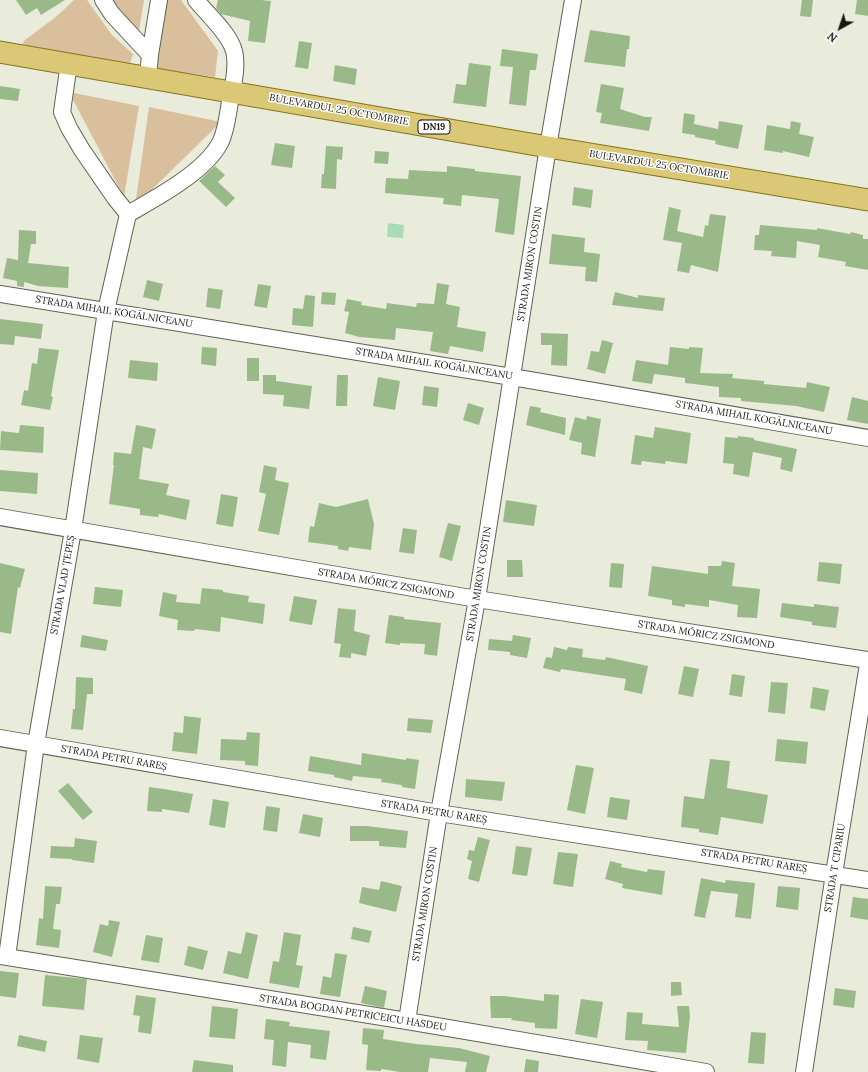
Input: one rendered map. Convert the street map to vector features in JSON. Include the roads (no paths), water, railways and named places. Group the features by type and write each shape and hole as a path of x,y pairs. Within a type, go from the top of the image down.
{"main road":[{"name":"BULEVARDUL 25 OCTOMBRIE","path":"0,52 232,91 548,147 868,200"}],"street":[{"path":"103,0 112,14 150,55"},
{"path":"148,77 159,0"},
{"path":"69,63 62,112 69,128 82,150 115,198 128,214 162,195 194,172 216,150 221,140 232,91 235,58 234,49 229,39 196,0"},
{"name":"STRADA MIRON COSTIN","path":"407,1021 439,813 477,599 548,147 573,0"},
{"name":"STRADA VLAD ȚEPEȘ","path":"3,956 106,311 128,214"},
{"name":"STRADA MIHAIL KOGĂLNICEANU","path":"0,294 512,377 868,438"},
{"name":"STRADA MÓRICZ ZSIGMOND","path":"0,517 477,599 868,660"},
{"name":"STRADA T CIPARIU","path":"804,1072 868,664"},
{"name":"STRADA PETRU RAREȘ","path":"0,738 439,813 868,880"},
{"name":"STRADA BOGDAN PETRICEICU HASDEU","path":"3,956 407,1021 706,1072"}]}
